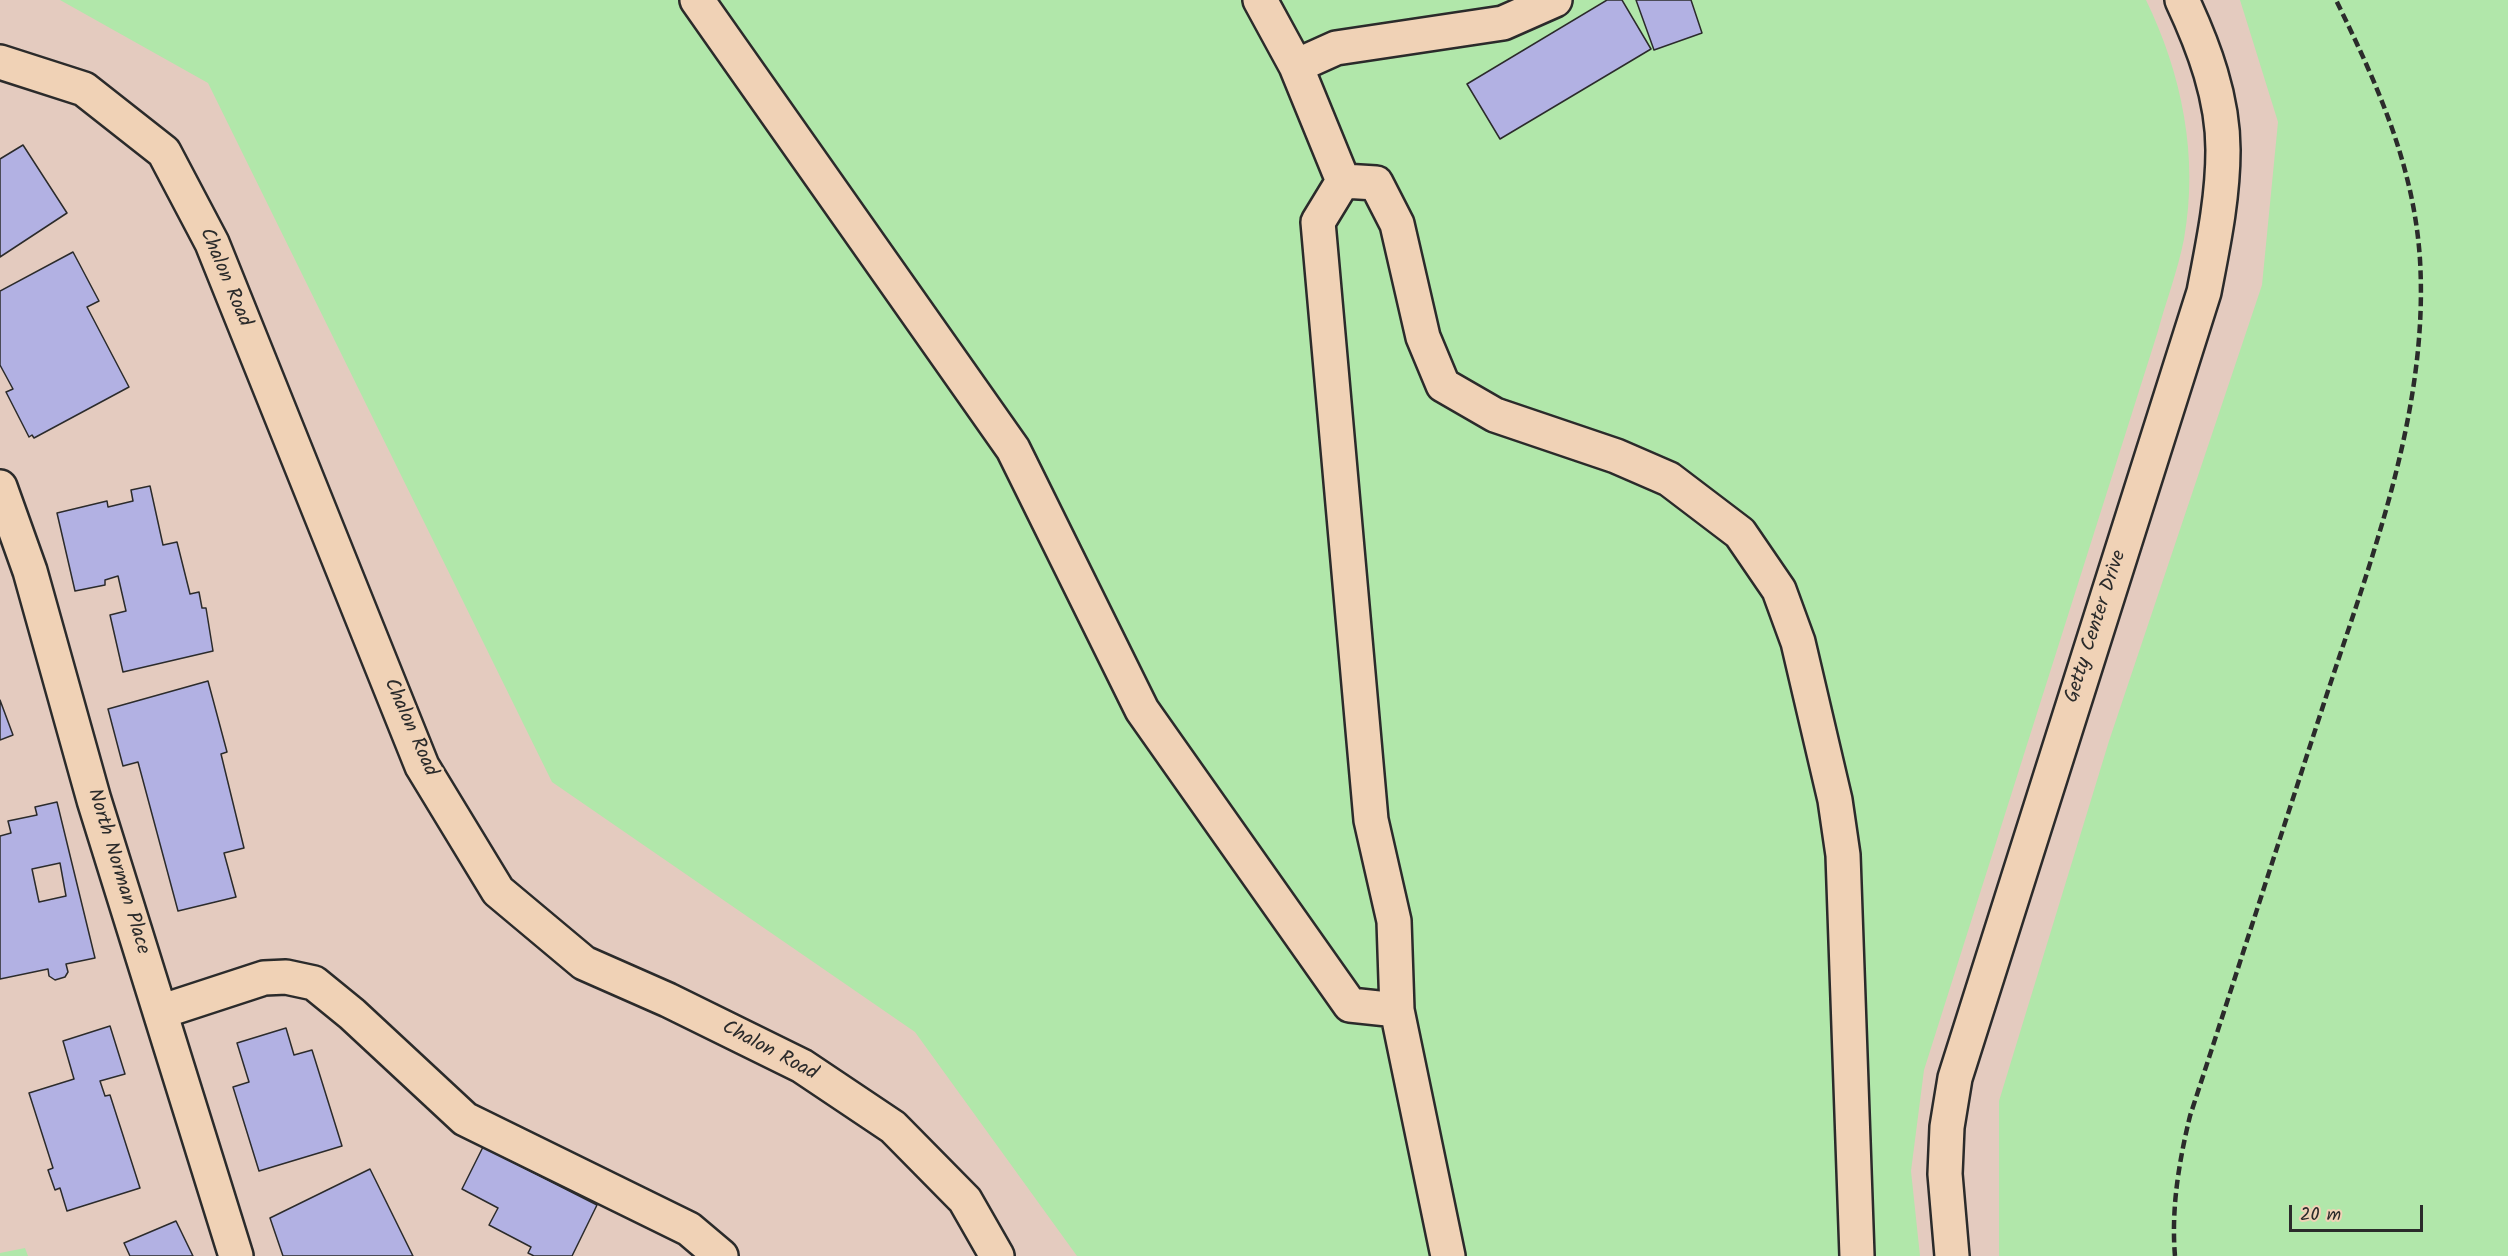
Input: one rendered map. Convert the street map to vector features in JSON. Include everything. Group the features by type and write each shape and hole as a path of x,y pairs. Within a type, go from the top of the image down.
{"street":[{"path":"697,0 1013,450 1142,710 1350,1005 1397,1010"},
{"path":"1260,0 1296,66 1343,181"},
{"path":"1296,66 1336,48 1503,23 1555,0"},
{"name":"Getty Center Drive","path":"1952,1256 1945,1173 1947,1127 1955,1078 2204,292 2219,211 2223,149 2217,94 2202,45 2182,0"},
{"name":"Chalon Road","path":"0,62 84,89 164,152 212,243 422,766 498,891 584,963 668,1000 802,1066 892,1127 965,1200 997,1256"},
{"path":"1343,181 1318,222 1371,820 1394,921 1397,1010 1448,1256"},
{"path":"1343,181 1376,183 1397,224 1423,337 1443,385 1495,415 1616,456 1669,479 1740,533 1779,590 1803,664 1835,800 1843,855 1857,1256"},
{"name":"North Norman Place","path":"0,487 30,571 94,800 236,1256"},
{"path":"160,1012 264,978 286,977 314,983 352,1014 465,1119 689,1229 722,1256"}],"green space":[{"path":"60,0 2146,0 2169,57 2184,116 2189,177 2184,239 2158,331 1924,1070 1911,1171 1920,1256 1077,1256 915,1032 552,782 208,83"},
{"path":"2240,0 2508,0 2508,1256 1999,1256 1999,1101 2109,741 2262,285 2278,122"},
{"path":"25,1248 28,1256 0,1256 0,1253"}],"building":[{"path":"1607,0 1622,0 1651,49 1500,139 1467,84"},
{"path":"1636,0 1691,0 1702,33 1654,50"},
{"path":"23,145 67,213 0,257 0,159"},
{"path":"73,252 99,301 87,307 129,387 34,438 32,435 29,437 6,392 13,389 0,365 0,291"},
{"path":"150,486 163,545 177,542 190,594 199,592 202,608 206,608 213,651 123,672 110,615 126,611 118,576 105,580 105,585 75,591 57,513 107,501 108,507 133,501 131,490"},
{"path":"208,681 227,752 221,754 244,848 224,853 236,897 178,911 138,762 123,766 108,709"},
{"path":"0,700 13,735 0,740"},
{"path":"57,802 95,958 66,964 68,972 65,977 55,980 49,976 48,969 0,979 0,836 11,833 8,821 37,815 35,807","holes":["60,863 66,896 39,902 32,869"]},
{"path":"110,1026 125,1074 100,1081 105,1096 110,1095 140,1188 67,1211 60,1188 55,1190 48,1170 53,1168 29,1093 74,1079 63,1041"},
{"path":"286,1028 294,1055 312,1050 342,1146 259,1171 233,1087 249,1082 237,1043"},
{"path":"483,1147 597,1205 572,1256 534,1256 528,1253 531,1247 489,1225 498,1208 462,1189"},
{"path":"370,1169 413,1256 283,1256 270,1218"},
{"path":"176,1221 193,1256 130,1256 124,1243"}],"railway":[{"path":"2175,1256 2174,1221 2177,1185 2190,1116 2377,541 2406,430 2415,374 2420,317 2420,260 2410,191 2402,158 2379,94 2336,0"}]}
